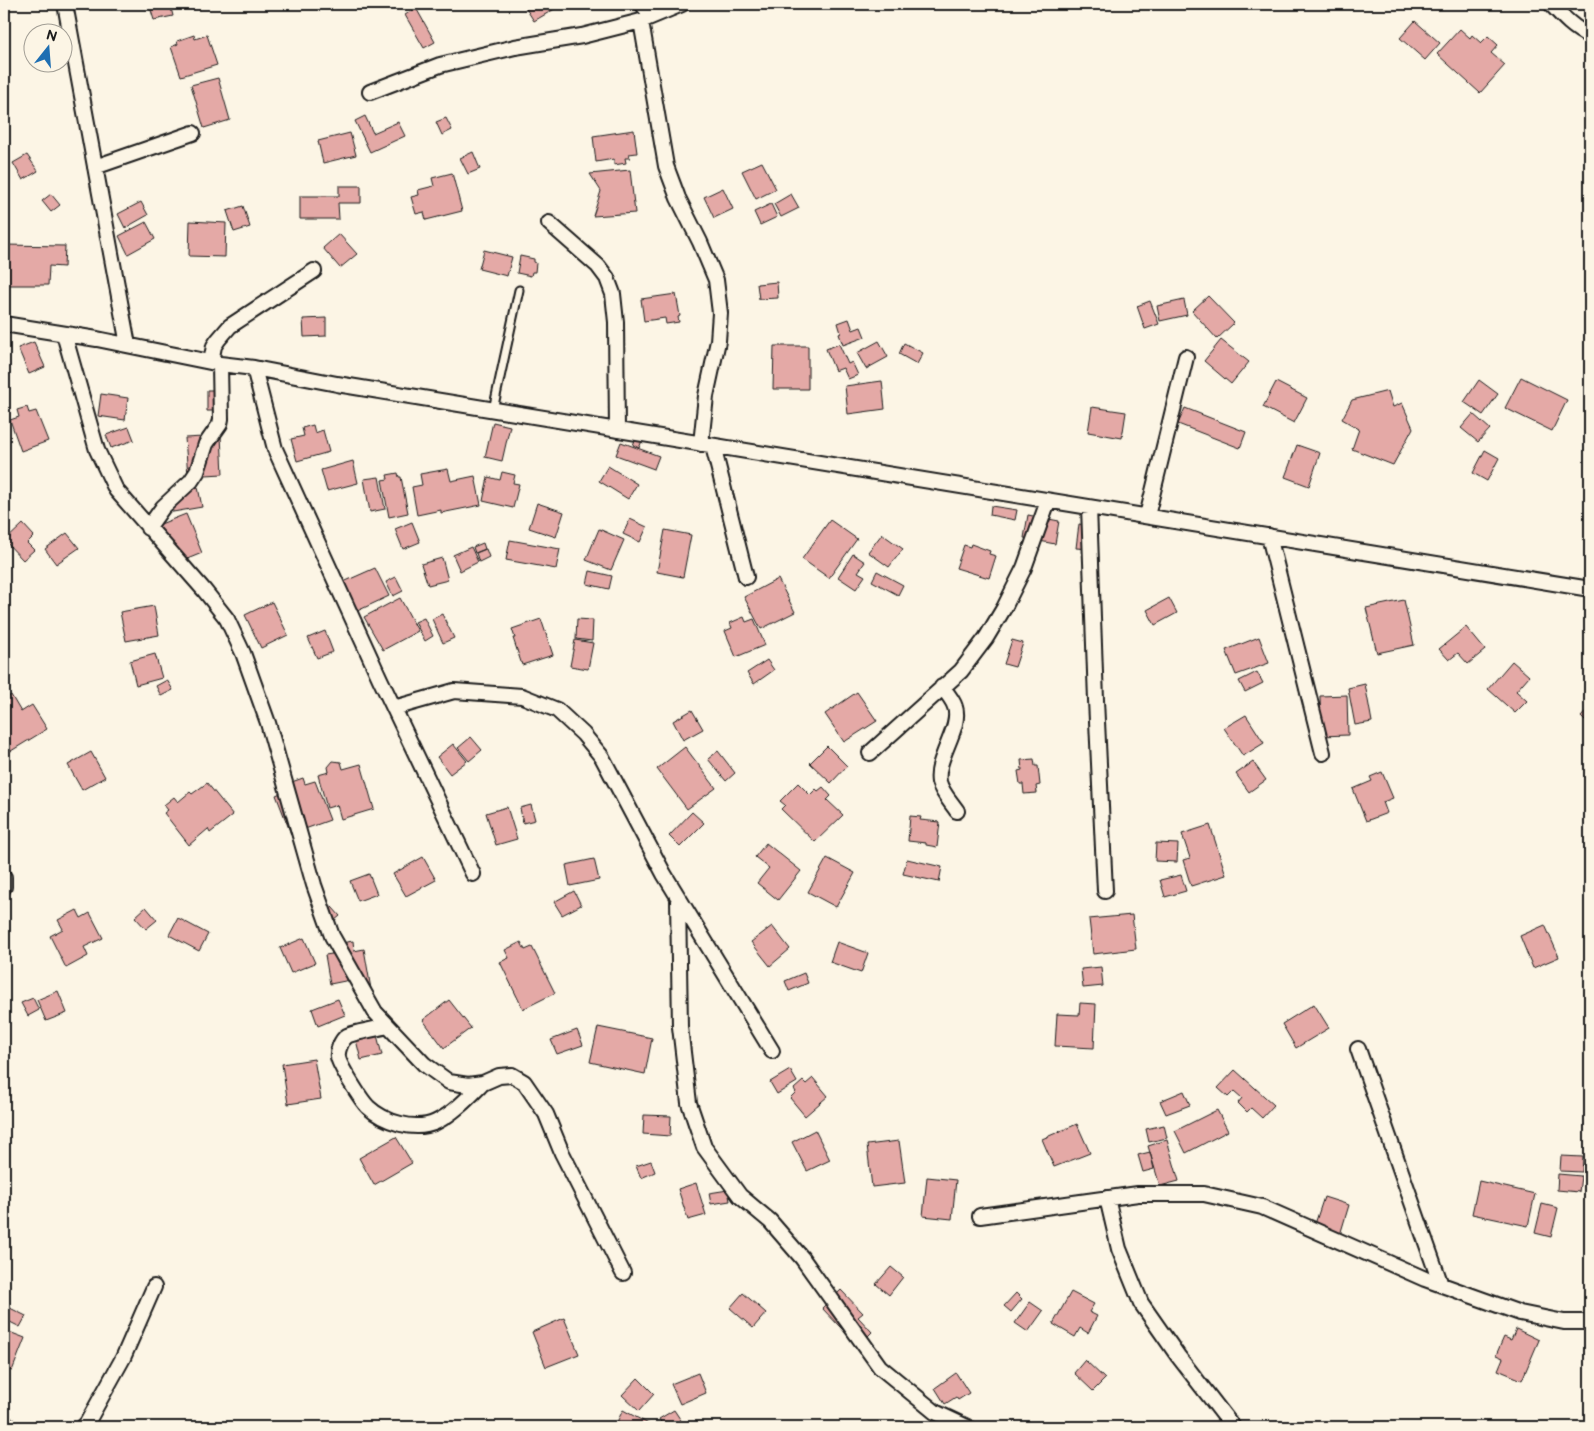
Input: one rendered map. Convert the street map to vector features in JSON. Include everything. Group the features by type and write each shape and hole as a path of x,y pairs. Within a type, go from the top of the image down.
{"street":[{"path":"65,4 128,345"},
{"path":"642,4 647,19 666,166 678,198 716,280 720,313 718,341 706,396 707,445 746,577"},
{"path":"370,92 440,65 514,48 582,36 647,19 682,4"},
{"path":"1551,4 1564,19 1579,31 1590,36"},
{"path":"95,167 193,133"},
{"path":"549,223 598,266 608,278 616,322 617,430"},
{"path":"148,528 162,507 191,481 197,472 206,444 220,424 214,346 230,326 314,271"},
{"path":"4,324 337,384 1590,589"},
{"path":"64,334 97,450 116,490 227,619 243,653 268,723 314,885 332,936 375,1012 424,1064 449,1082 468,1085 483,1083 499,1076 512,1074 524,1082 546,1114 562,1153 623,1273"},
{"path":"1147,516 1186,357"},
{"path":"254,368 275,449 394,708 474,874"},
{"path":"870,753 942,688 966,664 986,638 1004,608 1024,568 1048,501"},
{"path":"1089,507 1105,891"},
{"path":"1269,536 1323,753"},
{"path":"942,688 956,708 956,720 940,769 940,782 945,795 958,811"},
{"path":"394,708 454,691 522,696 558,710 583,734 602,757 664,874 772,1051"},
{"path":"4,877 4,887"},
{"path":"678,898 680,1027 689,1103 704,1147 740,1196 770,1221 802,1258 880,1367 935,1412 967,1427"},
{"path":"388,1026 347,1036 338,1051 338,1058 361,1098 368,1107 381,1115 400,1125 420,1126 435,1122 461,1105 483,1083"},
{"path":"1358,1049 1441,1285"},
{"path":"980,1216 1138,1194 1204,1194 1262,1207 1441,1285 1520,1313 1564,1322 1590,1322"},
{"path":"1107,1198 1119,1249 1142,1303 1178,1356 1233,1427"},
{"path":"83,1427 123,1358 154,1287"},
{"path":"4,1424 11,1427"}],"lane":[{"path":"493,410 519,290"}],"building":[{"path":"149,4 170,4 173,16 154,20"},
{"path":"523,4 563,4 534,21"},
{"path":"416,8 435,42 424,48 405,15"},
{"path":"1415,21 1440,43 1425,60 1400,38"},
{"path":"1460,29 1470,38 1472,35 1481,43 1488,36 1498,45 1491,53 1505,65 1480,93 1437,54"},
{"path":"194,35 195,39 207,35 217,65 181,76 171,47 178,44 177,41"},
{"path":"218,78 230,120 204,128 191,85"},
{"path":"365,116 373,133 398,122 405,136 370,152 355,121"},
{"path":"446,118 452,130 442,135 436,122"},
{"path":"634,130 637,153 629,154 630,158 625,158 626,163 614,165 614,159 596,162 593,136"},
{"path":"350,133 356,155 323,163 318,141"},
{"path":"473,152 480,169 468,174 460,158"},
{"path":"27,155 38,171 23,180 13,163"},
{"path":"762,162 776,189 756,199 742,171"},
{"path":"630,170 635,213 593,216 601,191 590,174"},
{"path":"452,173 462,211 426,220 424,212 416,214 411,197 419,195 418,190 434,186 432,178"},
{"path":"339,186 361,186 361,203 338,203 339,219 300,219 300,196 339,196"},
{"path":"723,188 733,209 714,218 704,197"},
{"path":"51,194 60,205 51,212 42,201"},
{"path":"791,194 799,208 781,217 774,204"},
{"path":"141,202 148,215 125,228 118,214"},
{"path":"771,204 777,217 760,225 754,212"},
{"path":"243,206 250,227 234,232 227,211"},
{"path":"190,221 226,223 225,257 189,256"},
{"path":"146,222 155,239 128,254 119,236"},
{"path":"339,234 357,254 340,268 323,248"},
{"path":"4,245 65,246 64,267 49,266 48,285 4,285"},
{"path":"484,250 512,257 507,276 479,269"},
{"path":"520,256 534,259 536,263 535,272 532,272 531,276 517,273"},
{"path":"777,282 778,298 759,299 757,284"},
{"path":"676,294 680,316 678,317 679,322 666,324 665,318 644,321 641,299"},
{"path":"1208,296 1234,323 1217,339 1192,311"},
{"path":"1184,300 1187,315 1160,321 1157,306"},
{"path":"1150,301 1159,324 1145,329 1137,306"},
{"path":"326,318 326,336 304,337 303,319"},
{"path":"849,319 853,330 861,327 865,337 843,345 838,323"},
{"path":"1221,340 1249,362 1231,384 1204,361"},
{"path":"879,341 888,357 866,369 857,353"},
{"path":"34,342 45,367 29,374 18,348"},
{"path":"904,343 923,353 917,364 899,354"},
{"path":"839,344 848,364 852,362 858,375 848,379 843,368 835,371 826,349"},
{"path":"774,346 808,346 808,389 773,389"},
{"path":"1521,377 1567,400 1552,431 1505,408"},
{"path":"1479,380 1498,394 1483,415 1464,402"},
{"path":"882,381 885,409 848,414 845,386"},
{"path":"1276,382 1307,398 1294,423 1263,407"},
{"path":"207,390 227,390 228,417 216,417 216,411 207,411"},
{"path":"1388,391 1393,407 1402,403 1413,428 1393,465 1352,449 1359,429 1342,419 1352,400"},
{"path":"101,394 128,398 125,420 98,416"},
{"path":"27,407 29,413 36,411 48,441 21,451 10,420 19,417 17,410"},
{"path":"1092,407 1126,412 1122,438 1088,432"},
{"path":"1185,408 1246,432 1240,448 1178,424"},
{"path":"1473,414 1490,429 1478,442 1461,428"},
{"path":"493,422 510,426 502,461 485,457"},
{"path":"313,425 315,433 323,430 329,452 297,461 291,439 304,436 302,428"},
{"path":"129,427 134,440 111,448 106,435"},
{"path":"221,436 223,474 188,476 185,438"},
{"path":"636,438 642,441 639,448 633,445"},
{"path":"621,442 659,456 654,469 616,455"},
{"path":"1297,445 1320,453 1309,486 1285,477"},
{"path":"1485,450 1499,458 1487,481 1473,473"},
{"path":"353,461 358,483 327,491 321,470"},
{"path":"608,466 637,484 628,499 599,481"},
{"path":"448,469 451,481 475,476 481,505 441,513 441,510 417,515 412,487 422,485 420,474"},
{"path":"502,472 515,475 513,483 519,484 513,508 483,501 488,477 500,480"},
{"path":"398,473 399,477 401,477 408,513 389,517 382,480 388,479 387,475"},
{"path":"379,477 385,509 370,512 364,479"},
{"path":"198,487 202,507 173,512 169,492"},
{"path":"537,503 564,512 556,537 529,528"},
{"path":"991,506 1017,510 1015,520 990,515"},
{"path":"186,514 202,553 175,564 158,525"},
{"path":"1028,515 1059,521 1055,544 1024,538"},
{"path":"630,519 647,527 640,542 623,534"},
{"path":"830,520 857,539 829,578 802,559"},
{"path":"412,522 420,542 403,549 395,529"},
{"path":"23,524 34,536 27,543 34,550 23,560 5,541"},
{"path":"1079,524 1092,526 1090,549 1076,548"},
{"path":"599,529 624,540 611,570 586,560"},
{"path":"665,530 691,535 683,577 657,572"},
{"path":"67,533 79,548 56,564 45,549"},
{"path":"882,534 903,549 889,567 868,552"},
{"path":"510,540 560,549 556,569 506,560"},
{"path":"483,543 485,549 475,553 473,547"},
{"path":"971,544 990,551 989,554 996,556 989,578 956,568 964,545 970,547"},
{"path":"471,547 478,562 460,571 453,555"},
{"path":"486,549 489,557 479,562 476,553"},
{"path":"853,554 865,562 858,572 865,576 856,589 838,577"},
{"path":"442,558 448,580 428,585 421,564"},
{"path":"375,568 389,596 353,613 339,584"},
{"path":"590,571 612,576 609,589 587,584"},
{"path":"877,571 903,585 898,595 872,581"},
{"path":"396,577 403,591 393,596 386,582"},
{"path":"778,579 795,612 761,629 744,597"},
{"path":"400,598 418,631 383,650 364,617"},
{"path":"1169,598 1177,613 1155,625 1147,610"},
{"path":"1404,600 1414,645 1377,653 1366,608"},
{"path":"272,602 288,635 261,648 245,615"},
{"path":"154,606 159,635 126,641 120,612"},
{"path":"442,614 454,638 443,643 432,619"},
{"path":"744,617 746,622 754,619 765,645 736,657 725,631 732,628 730,623"},
{"path":"424,618 433,636 425,641 415,622"},
{"path":"541,619 553,655 522,665 512,629"},
{"path":"577,619 593,620 592,641 576,639"},
{"path":"1466,627 1485,650 1468,664 1458,653 1449,660 1439,649"},
{"path":"325,631 333,652 317,658 308,638"},
{"path":"1259,637 1269,663 1236,675 1226,650"},
{"path":"575,640 593,643 588,669 570,666"},
{"path":"1012,640 1023,643 1015,667 1004,664"},
{"path":"155,654 162,678 136,685 130,661"},
{"path":"767,660 774,670 754,684 747,673"},
{"path":"1512,661 1529,676 1516,691 1527,701 1515,713 1488,689"},
{"path":"1257,672 1263,683 1245,692 1239,681"},
{"path":"167,680 173,690 161,696 156,686"},
{"path":"1365,684 1372,722 1355,725 1348,688"},
{"path":"857,692 877,721 844,742 825,714"},
{"path":"11,695 21,712 32,705 47,729 11,751 4,749 4,700"},
{"path":"1347,695 1348,735 1321,736 1320,696"},
{"path":"1590,707 1590,726 1581,717"},
{"path":"692,710 703,729 683,740 673,721"},
{"path":"1246,715 1264,743 1243,756 1224,728"},
{"path":"471,737 482,750 469,761 458,748"},
{"path":"453,744 467,761 450,774 437,757"},
{"path":"827,746 847,766 831,783 810,763"},
{"path":"685,747 716,788 687,809 657,769"},
{"path":"718,751 735,773 726,781 708,759"},
{"path":"91,752 105,777 82,790 68,765"},
{"path":"1034,759 1035,766 1038,766 1040,785 1036,786 1037,793 1024,794 1023,784 1020,784 1018,771 1022,770 1021,760"},
{"path":"333,761 341,762 343,769 361,764 374,809 341,819 337,805 327,808 318,775 329,772 328,767"},
{"path":"1253,762 1266,780 1249,792 1236,774"},
{"path":"1382,772 1393,798 1383,802 1387,813 1366,821 1353,789 1372,781 1370,777"},
{"path":"303,778 305,784 315,781 330,820 291,834 276,795 288,790 286,784"},
{"path":"207,783 233,815 210,833 208,829 189,845 164,813 168,810 164,805 174,797 178,802 190,792 192,794"},
{"path":"798,783 810,795 816,789 818,791 823,787 831,796 827,800 843,815 815,842 781,809 785,805 780,801"},
{"path":"531,805 535,820 523,823 520,808"},
{"path":"507,807 517,839 496,845 486,813"},
{"path":"692,812 704,823 680,847 669,836"},
{"path":"910,816 921,817 920,820 940,822 937,847 926,845 926,843 908,841"},
{"path":"1210,825 1226,875 1191,886 1183,860 1190,858 1182,834"},
{"path":"766,843 801,871 778,900 757,883 769,868 755,857"},
{"path":"1156,843 1178,844 1177,862 1155,861"},
{"path":"423,857 436,880 406,896 393,874"},
{"path":"827,858 855,873 836,907 808,892"},
{"path":"594,859 599,880 570,886 566,865"},
{"path":"907,859 942,867 939,882 903,874"},
{"path":"369,874 377,894 358,901 350,881"},
{"path":"1181,875 1186,891 1165,897 1160,880"},
{"path":"574,891 581,905 562,915 554,902"},
{"path":"325,899 340,916 329,925 315,909"},
{"path":"146,907 157,920 146,929 135,917"},
{"path":"77,910 81,918 90,913 103,938 84,947 88,956 66,968 50,936 63,929 58,920"},
{"path":"1132,915 1136,949 1093,954 1089,919"},
{"path":"178,918 208,934 199,951 169,935"},
{"path":"1545,925 1559,957 1533,968 1520,936"},
{"path":"772,926 790,949 770,966 751,942"},
{"path":"304,938 315,963 291,973 280,948"},
{"path":"353,941 354,951 364,949 371,989 358,991 355,979 330,984 325,955 332,954 330,945"},
{"path":"521,942 525,950 532,947 555,993 523,1009 500,962 509,958 505,950"},
{"path":"837,942 868,953 861,973 830,962"},
{"path":"1101,967 1103,986 1083,988 1081,969"},
{"path":"804,973 808,983 789,991 785,981"},
{"path":"58,991 67,1013 46,1021 37,1000"},
{"path":"33,998 39,1010 28,1016 21,1003"},
{"path":"338,999 345,1015 318,1026 312,1009"},
{"path":"449,1000 471,1028 444,1048 423,1020"},
{"path":"1080,1003 1096,1004 1094,1048 1055,1046 1057,1014 1079,1015"},
{"path":"1314,1004 1329,1028 1296,1048 1282,1024"},
{"path":"375,1027 382,1055 361,1060 354,1032"},
{"path":"598,1027 652,1038 645,1074 590,1062"},
{"path":"577,1030 583,1045 557,1054 551,1040"},
{"path":"314,1059 321,1099 288,1104 282,1064"},
{"path":"790,1070 797,1082 777,1094 770,1082"},
{"path":"1235,1070 1274,1105 1262,1118 1251,1108 1247,1112 1238,1103 1242,1098 1234,1091 1228,1097 1218,1088"},
{"path":"813,1078 828,1096 805,1116 790,1098 796,1092 794,1089 803,1081 806,1084"},
{"path":"1184,1091 1190,1105 1166,1114 1160,1101"},
{"path":"1217,1110 1228,1131 1186,1153 1175,1131"},
{"path":"644,1115 671,1116 670,1136 643,1134"},
{"path":"1077,1124 1090,1153 1054,1167 1042,1139"},
{"path":"1164,1125 1167,1138 1149,1142 1146,1129"},
{"path":"815,1130 830,1160 807,1171 792,1142"},
{"path":"396,1137 412,1163 374,1185 359,1158"},
{"path":"1167,1140 1179,1181 1160,1186 1148,1146"},
{"path":"899,1141 905,1183 872,1187 867,1145"},
{"path":"1150,1152 1154,1169 1143,1172 1138,1155"},
{"path":"1561,1156 1583,1157 1582,1172 1560,1171"},
{"path":"651,1161 655,1172 641,1178 636,1166"},
{"path":"1558,1174 1581,1176 1579,1192 1557,1190"},
{"path":"927,1177 956,1180 952,1219 923,1216"},
{"path":"1479,1181 1535,1194 1528,1226 1472,1214"},
{"path":"696,1183 706,1215 688,1220 678,1189"},
{"path":"728,1190 730,1201 711,1204 709,1193"},
{"path":"1324,1197 1349,1205 1340,1235 1314,1227"},
{"path":"1542,1204 1558,1208 1551,1237 1535,1233"},
{"path":"891,1267 903,1277 889,1295 876,1284"},
{"path":"841,1290 863,1313 858,1317 872,1332 858,1346 822,1308"},
{"path":"1071,1292 1094,1304 1089,1312 1097,1316 1088,1333 1080,1328 1075,1337 1053,1324"},
{"path":"743,1293 766,1313 753,1328 730,1308"},
{"path":"1016,1293 1022,1299 1011,1312 1004,1306"},
{"path":"1030,1302 1043,1311 1028,1332 1015,1323"},
{"path":"4,1305 26,1316 20,1327 4,1319"},
{"path":"564,1318 579,1354 546,1367 532,1332"},
{"path":"1516,1329 1539,1340 1522,1380 1498,1370 1503,1358 1496,1355 1504,1337 1511,1340"},
{"path":"4,1330 25,1338 12,1371 4,1368"},
{"path":"1085,1360 1105,1379 1093,1391 1074,1373"},
{"path":"698,1373 706,1393 680,1404 671,1384"},
{"path":"956,1373 969,1393 958,1400 956,1397 945,1404 935,1388"},
{"path":"638,1378 654,1394 639,1411 622,1395"},
{"path":"623,1410 654,1427 627,1427 617,1422"},
{"path":"674,1410 684,1425 680,1427 664,1427 659,1419"}]}
